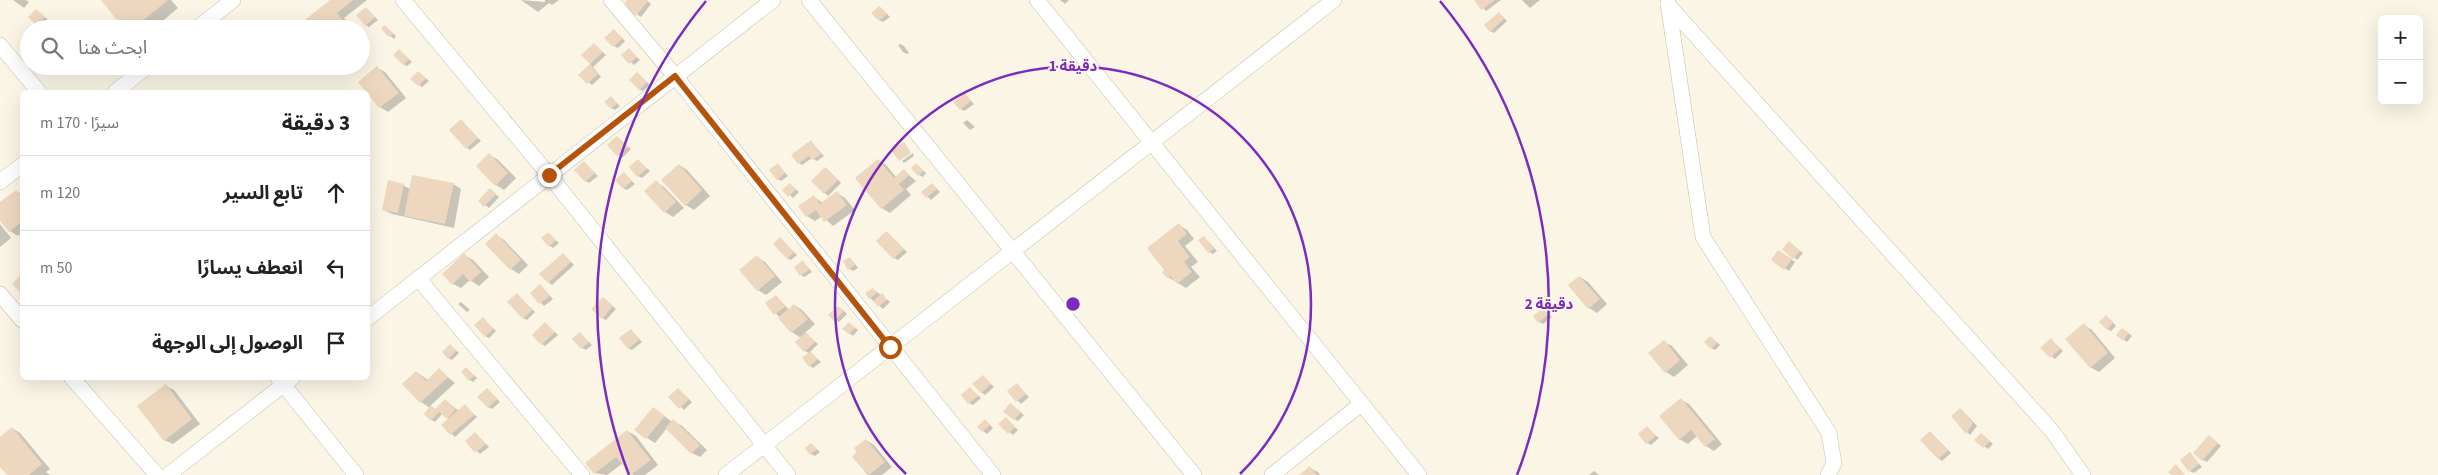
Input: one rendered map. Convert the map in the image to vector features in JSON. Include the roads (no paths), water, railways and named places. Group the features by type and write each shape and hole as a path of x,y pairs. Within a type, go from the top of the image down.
{"street":[{"path":"207,20 233,0"},
{"path":"403,0 549,175 788,475"},
{"path":"611,0 675,76 993,475"},
{"path":"370,316 773,0"},
{"path":"809,0 1011,252 1194,475"},
{"path":"1038,0 1419,475"},
{"path":"726,475 1334,0"},
{"path":"1668,2 1703,237 1829,433 1834,463 1832,473"},
{"path":"1668,2 2052,431 2083,475"},
{"path":"0,45 20,69"},
{"path":"25,75 37,90"},
{"path":"118,90 137,75"},
{"path":"0,182 20,167"},
{"path":"418,278 582,475"},
{"path":"0,294 20,318"},
{"path":"74,380 157,475"},
{"path":"168,475 284,380 356,475"},
{"path":"1272,475 1361,404"}]}
